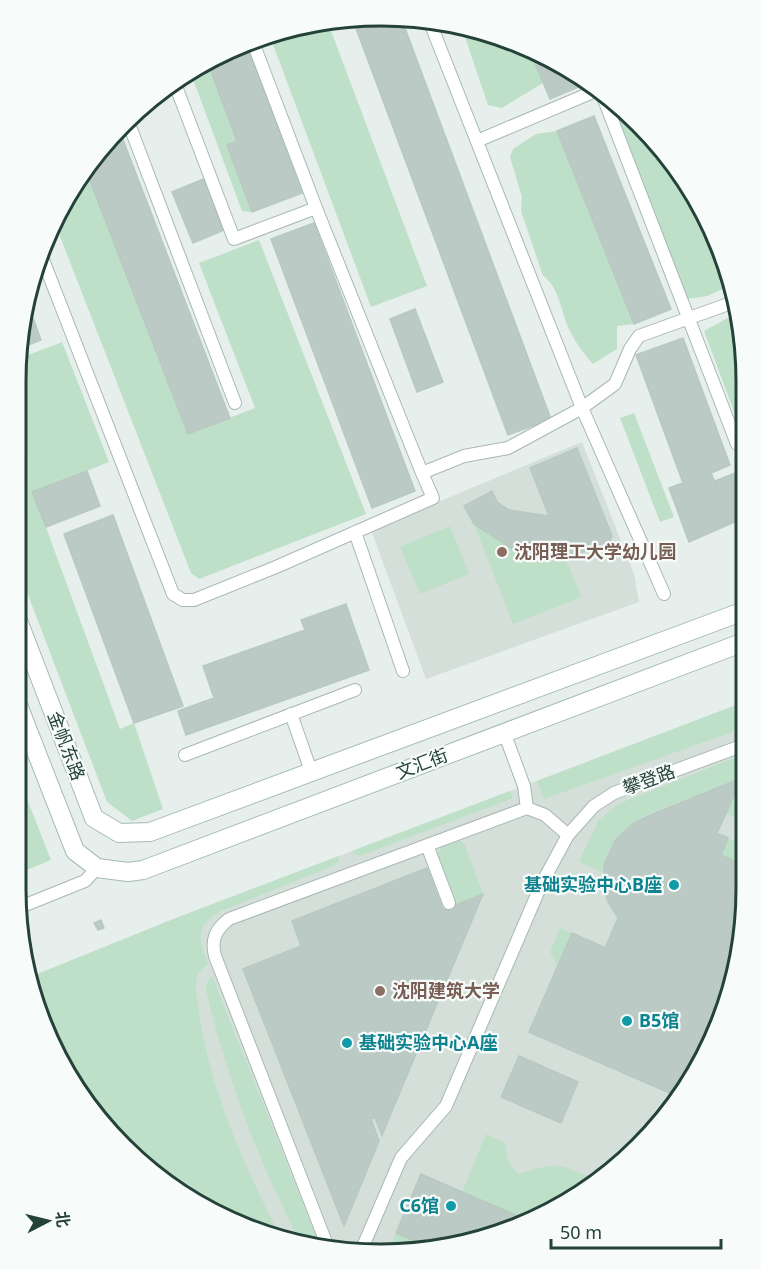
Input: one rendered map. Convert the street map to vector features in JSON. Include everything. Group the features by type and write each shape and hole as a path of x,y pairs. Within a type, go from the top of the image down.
{"street":[{"name":"文汇街","path":"150,832 736,614"},
{"name":"金帆东路","path":"26,644 94,818 119,833 150,832"},
{"name":"文汇街","path":"98,868 128,872 143,870 736,645"},
{"name":"金帆东路","path":"26,726 75,851 98,868"}],"lane":[{"path":"433,30 582,408 664,594"},
{"path":"45,264 172,594 183,600 194,600 276,567 433,498 316,208 255,49"},
{"path":"177,89 234,239 316,208"},
{"path":"477,141 589,93"},
{"path":"607,107 736,444"},
{"path":"130,128 235,404"},
{"path":"422,473 464,456 508,448 582,408 615,384 630,349 639,336 727,304"},
{"path":"355,532 404,671"},
{"path":"185,755 355,690"},
{"path":"291,714 311,771"},
{"path":"504,732 524,786 526,808"},
{"name":"攀登路","path":"364,1243 401,1158 446,1106 542,883 568,835 594,806 614,793 736,748"},
{"path":"325,1239 215,956 212,945 215,934 220,926 229,919 526,808 545,815 568,835"},
{"path":"427,845 448,903"},
{"path":"26,905 85,881 98,868"}],"shaded area":[{"name":"沈阳理工大学幼儿园","path":"582,442 634,574 639,602 426,679 371,530"},
{"name":"沈阳建筑大学","path":"736,705 735,912 729,958 717,1003 699,1046 662,1105 632,1140 615,1155 578,1184 558,1196 495,1225 450,1237 404,1243 357,1243 311,1237 266,1225 225,1208 126,1137 99,1105 73,1066 44,1003 36,974 176,918"}],"green space":[{"path":"331,29 427,286 371,307 272,42"},
{"path":"466,36 495,44 534,60 543,83 502,108 488,105"},
{"path":"210,69 237,141 228,145 252,212 242,211 193,79"},
{"path":"614,113 632,129 676,183 699,223 717,266 723,289 707,296 688,299"},
{"path":"557,131 634,324 617,326 617,349 593,364 574,339 553,286 543,276 521,211 522,197 510,157 513,149 536,134"},
{"path":"89,178 188,434 255,408 199,263 259,240 366,514 199,579 191,573 58,232"},
{"path":"730,317 735,357 736,417 704,331"},
{"path":"62,342 109,462 33,492 120,729 134,723 163,809 132,821 107,802 26,590 26,356"},
{"path":"634,413 674,517 660,522 620,418"},
{"path":"474,524 514,550 538,555 562,552 582,597 513,624"},
{"path":"450,526 469,574 420,594 400,547"},
{"path":"736,705 736,731 544,799 537,781"},
{"path":"736,757 736,818 726,814 733,796 715,789 662,808 629,827 616,839 608,855 604,873 579,862 598,821 618,804"},
{"path":"510,791 513,798 360,856 352,851"},
{"path":"26,796 51,860 26,870"},
{"path":"728,838 736,842 736,862 721,855"},
{"path":"461,841 465,845 483,894 456,905 437,855 442,847"},
{"path":"339,856 335,865 221,911 206,922 201,934 202,948 208,964 198,976 196,989 211,1068 230,1127 276,1228 223,1207 203,1196 164,1170 129,1140 85,1086 62,1046 44,1003 36,974"},
{"path":"560,928 572,933 558,966 550,952"},
{"path":"212,976 316,1238 296,1233 271,1181 245,1118 223,1054 206,984"},
{"path":"486,1134 507,1144 507,1157 519,1174 543,1167 559,1166 588,1176 538,1207 517,1215 462,1192"},
{"path":"396,1233 416,1241 404,1243 392,1244"}],"building":[{"path":"355,26 404,26 551,419 508,435"},
{"path":"250,51 302,193 252,212 227,145 237,141 210,69"},
{"path":"534,60 580,86 550,99"},
{"path":"594,116 671,309 634,324 557,131"},
{"path":"122,137 230,418 188,434 89,178"},
{"path":"206,178 226,229 193,243 172,192"},
{"path":"314,223 415,491 372,508 271,239"},
{"path":"415,309 443,382 417,392 390,319"},
{"path":"32,314 41,340 28,345"},
{"path":"683,338 730,465 711,473 732,523 689,542 669,488 683,483 636,355"},
{"path":"577,448 612,536 607,547 596,553 585,551 566,558 562,552 538,555 514,550 474,524 464,506 492,491 497,502 509,510 549,516 530,468"},
{"path":"87,471 100,506 46,527 32,492"},
{"path":"736,473 736,521 732,523 715,481"},
{"path":"113,515 183,706 134,723 64,534"},
{"path":"346,604 369,670 186,735 178,711 214,698 203,666 305,630 301,620"},
{"name":"基础实验中心B座","path":"736,780 736,791 717,833 728,838 721,855 736,862 735,912 729,958 718,998 605,948 618,918 605,892 604,865 615,841 632,824"},
{"name":"基础实验中心A座","path":"427,868 443,910 483,894 382,1135 375,1118 371,1119 379,1141 344,1226 243,969 301,946 292,921"},
{"path":"101,920 104,928 98,930 94,923"},
{"name":"B5馆","path":"572,933 718,998 699,1046 671,1093 529,1032"},
{"path":"519,1056 578,1082 561,1123 501,1097"},
{"name":"C6馆","path":"421,1174 517,1215 495,1225 450,1237 416,1241 396,1233"}],"place":[{"name":"沈阳理工大学幼儿园","path":"502,552"},
{"name":"基础实验中心B座","path":"674,885"},
{"name":"沈阳建筑大学","path":"380,991"},
{"name":"B5馆","path":"627,1021"},
{"name":"基础实验中心A座","path":"347,1043"},
{"name":"C6馆","path":"451,1206"}]}
